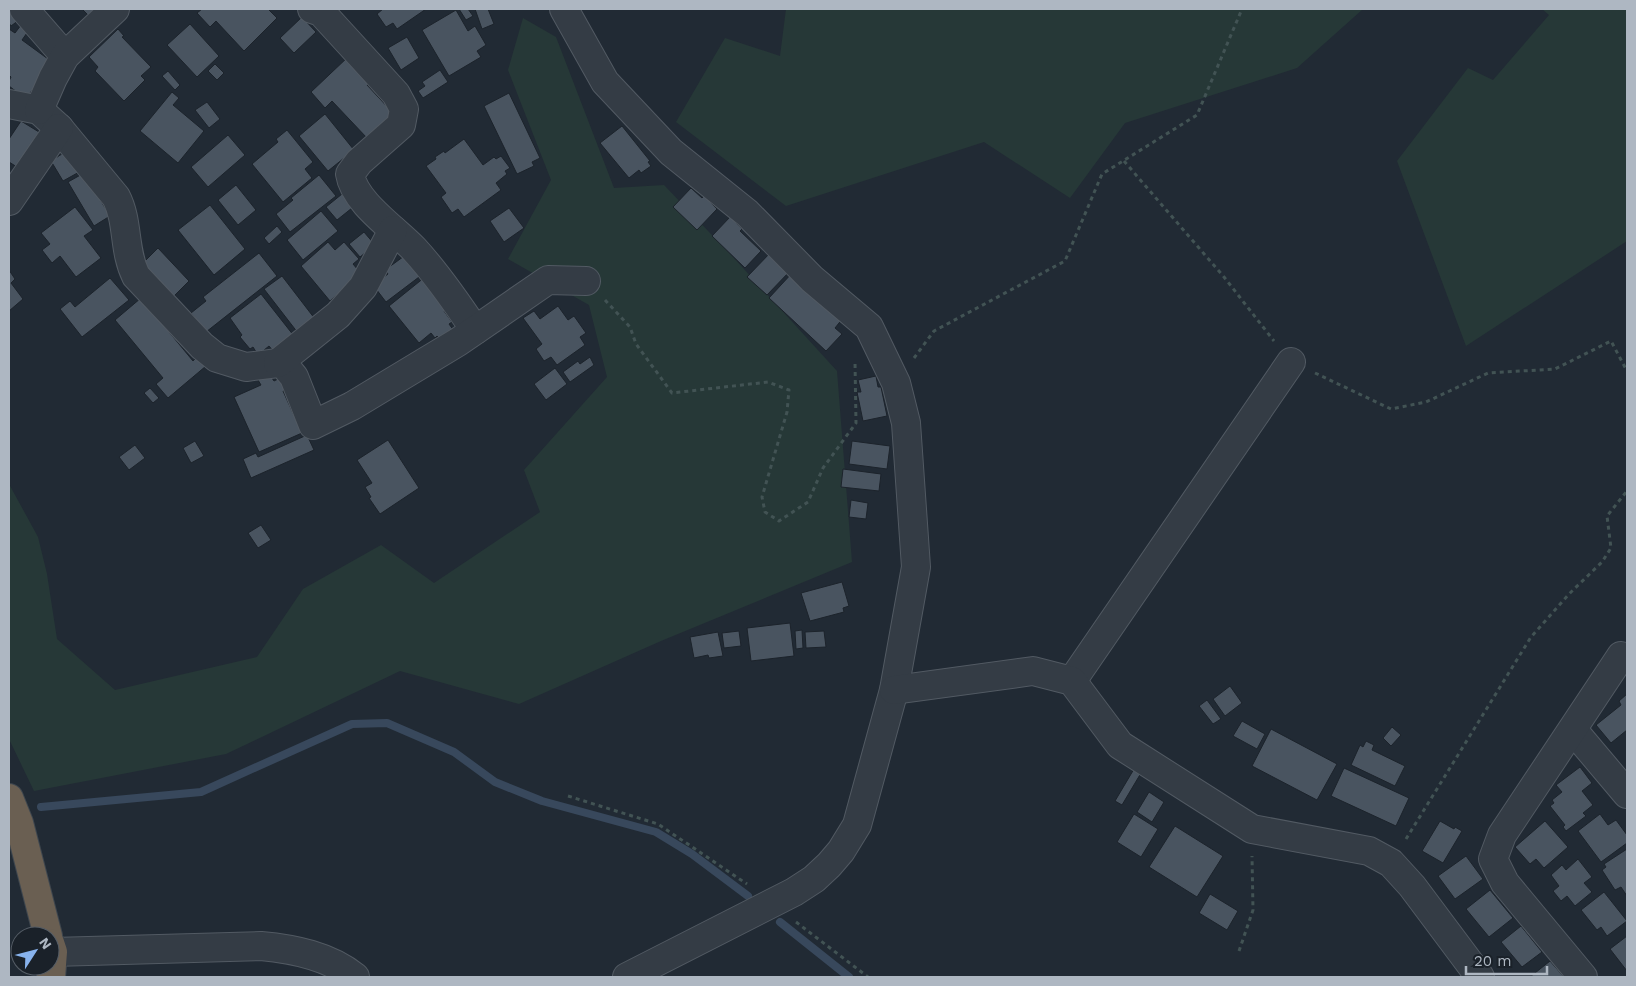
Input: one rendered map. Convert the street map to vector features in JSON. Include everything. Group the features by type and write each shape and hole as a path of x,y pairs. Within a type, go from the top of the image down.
{"highway":[{"path":"9,798 14,823 44,926"}],"street":[{"path":"24,9 65,56"},
{"path":"39,110 65,56 116,9"},
{"path":"312,9 320,12 390,87 404,109 401,125 359,162 350,174 351,184 360,197 415,250 456,301 475,330"},
{"path":"564,9 604,82 671,152 747,213 812,279 869,327 896,383 906,423 912,488 916,567 894,690 857,825 841,851 822,872 794,892 637,975"},
{"path":"9,104 39,110 59,128 116,197 122,208 130,263 136,276 202,346 217,358 246,367 278,363 285,366 294,377 313,425 352,406 458,342 548,280 586,281"},
{"path":"9,201 59,128"},
{"path":"278,363 338,315 363,287 394,230"},
{"path":"1072,681 1291,362"},
{"path":"1583,977 1505,883 1493,859 1502,835 1621,656 1627,660"},
{"path":"894,690 1033,671 1072,681 1120,745 1252,829 1369,852 1391,863 1412,886 1480,977"},
{"path":"1572,730 1627,794"},
{"path":"60,952 261,946 299,951 324,959 348,971 355,977"}],"path":[{"path":"896,383 934,332 1065,261 1102,174 1197,115 1242,9"},
{"path":"1124,161 1224,277 1291,362 1391,409 1426,402 1488,373 1555,369 1611,341 1627,371"},
{"path":"586,281 630,327 636,344 672,393 768,382 789,390 787,412 762,497 765,512 780,521 808,502 823,468 856,423 854,364 869,327"},
{"path":"1391,863 1531,638 1569,594 1602,562 1611,548 1607,516 1627,491"},
{"path":"568,796 658,824 772,903 868,977"},
{"path":"1240,951 1253,910 1252,829"}],"shaded area":[{"path":"786,9 1363,9 1297,68 1125,123 1070,198 984,142 786,206 676,122 725,38 780,56"},
{"path":"1542,9 1627,9 1627,241 1466,346 1397,161 1468,68 1493,80 1549,15"},
{"path":"523,18 556,37 614,188 664,185 837,371 852,562 661,641 519,704 400,671 226,754 34,791 9,739 9,484 38,537 47,574 57,639 115,690 257,657 303,589 381,545 434,583 540,512 524,470 607,377 589,305 508,259 551,180 508,70"}],"building":[{"path":"9,9 19,20 11,26 9,23"},
{"path":"82,9 96,9 88,15"},
{"path":"202,9 268,9 277,18 244,51 216,21 210,27 197,13"},
{"path":"383,9 426,9 397,29 393,23 386,27 377,14"},
{"path":"459,9 468,9 473,16 466,20"},
{"path":"475,9 488,9 494,24 482,29"},
{"path":"456,10 468,31 475,26 486,45 477,51 481,57 449,76 422,30"},
{"path":"302,17 316,32 294,53 280,38"},
{"path":"190,24 219,56 197,77 167,45"},
{"path":"21,25 29,30 22,40 48,59 46,62 50,64 26,99 9,86 11,77 9,75 9,29 15,33"},
{"path":"118,29 124,36 122,37 151,67 141,76 145,80 124,101 95,71 98,67 89,57"},
{"path":"407,37 419,58 401,70 388,48"},
{"path":"349,56 372,81 367,85 393,113 367,138 332,101 325,108 311,92"},
{"path":"215,64 224,73 217,80 208,71"},
{"path":"440,70 448,82 423,98 418,91 425,86 422,82"},
{"path":"168,71 180,85 175,90 162,76"},
{"path":"172,92 179,98 173,105 204,131 178,163 140,131"},
{"path":"509,93 540,158 532,162 534,166 517,174 484,106"},
{"path":"207,102 220,119 209,128 195,110"},
{"path":"325,114 354,150 328,171 299,136"},
{"path":"21,121 39,132 17,167 9,162 9,139"},
{"path":"622,126 650,161 648,162 651,166 641,173 639,170 629,178 600,143"},
{"path":"287,130 313,162 305,169 312,178 283,202 252,164 278,142 276,139"},
{"path":"228,135 245,155 208,187 191,167"},
{"path":"464,139 483,165 494,157 496,159 501,156 510,168 505,171 507,174 496,183 501,190 464,217 458,209 452,213 441,197 446,193 426,166 436,159 435,157 444,151 445,153"},
{"path":"68,150 81,171 63,181 51,161"},
{"path":"84,173 110,216 94,226 68,182"},
{"path":"319,175 336,196 290,232 276,214 293,200 291,198"},
{"path":"236,185 256,210 238,225 218,200"},
{"path":"691,188 702,198 704,196 717,209 697,230 673,207"},
{"path":"342,194 352,208 337,220 326,207"},
{"path":"210,205 245,249 214,275 178,230"},
{"path":"75,207 93,230 84,236 101,258 76,277 60,256 52,263 42,250 50,244 41,233"},
{"path":"509,208 524,228 504,242 490,221"},
{"path":"321,211 338,231 303,260 287,240"},
{"path":"730,217 742,229 740,231 761,251 745,268 712,236"},
{"path":"277,226 282,232 269,244 264,238"},
{"path":"364,232 375,245 360,257 349,244"},
{"path":"328,242 335,250 344,242 359,259 353,264 358,270 354,273 358,277 330,301 301,266"},
{"path":"158,248 189,281 174,296 143,263"},
{"path":"771,252 791,270 767,295 747,277"},
{"path":"259,253 277,276 206,332 191,313 206,301 203,297"},
{"path":"407,254 423,274 386,302 373,285 388,274 385,270"},
{"path":"9,270 15,279 11,283 23,299 9,311"},
{"path":"793,272 843,318 835,328 842,334 826,351 769,298"},
{"path":"282,276 315,319 298,333 264,289"},
{"path":"425,277 449,308 444,311 452,322 449,324 454,331 442,341 437,336 435,338 431,333 419,343 389,306"},
{"path":"110,278 129,300 82,337 60,309 70,301 75,307"},
{"path":"261,294 294,336 274,352 269,346 258,355 253,347 250,349 240,337 242,335 230,318"},
{"path":"141,298 193,361 198,356 206,366 168,398 156,384 163,378 115,320"},
{"path":"558,306 568,320 574,316 586,333 580,337 585,345 557,365 551,357 544,361 536,349 542,344 523,318 534,311 540,319"},
{"path":"590,357 594,365 570,382 563,372 578,361 580,364"},
{"path":"555,368 567,384 546,400 534,384"},
{"path":"270,375 274,381 280,378 285,390 283,391 302,433 259,452 234,397 261,385 258,380"},
{"path":"876,376 878,387 881,387 887,416 863,421 857,392 861,392 858,380"},
{"path":"150,388 159,398 153,403 144,393"},
{"path":"307,435 314,450 251,478 243,459 256,453 258,457"},
{"path":"388,440 419,488 380,514 369,498 371,497 365,487 372,483 357,460"},
{"path":"195,441 204,456 191,463 183,448"},
{"path":"852,441 890,446 887,469 849,464"},
{"path":"135,445 145,458 129,470 119,457"},
{"path":"843,469 881,474 879,491 841,487"},
{"path":"851,500 868,503 866,519 849,517"},
{"path":"261,525 271,540 258,548 248,533"},
{"path":"842,582 849,606 843,608 844,612 810,621 801,593"},
{"path":"790,623 794,656 751,661 747,628"},
{"path":"802,630 803,648 796,649 795,631"},
{"path":"739,631 741,646 724,648 722,633"},
{"path":"824,631 826,647 806,648 805,632"},
{"path":"718,632 723,656 709,658 708,655 694,658 690,637"},
{"path":"1230,686 1242,703 1225,716 1213,699"},
{"path":"1627,694 1627,730 1611,743 1596,725 1621,705 1619,701"},
{"path":"1207,700 1221,719 1213,724 1199,706"},
{"path":"1242,721 1265,734 1257,749 1233,736"},
{"path":"1392,727 1401,735 1391,746 1383,738"},
{"path":"1271,729 1337,764 1317,800 1252,766"},
{"path":"1366,741 1374,745 1372,750 1405,766 1395,786 1351,765 1360,745 1363,747"},
{"path":"1580,767 1592,783 1582,791 1593,805 1583,813 1586,816 1566,831 1563,827 1565,825 1550,806 1554,803 1552,800 1562,792 1556,785"},
{"path":"1344,768 1409,798 1396,826 1331,796"},
{"path":"1134,769 1141,773 1122,805 1115,801"},
{"path":"1149,792 1164,802 1152,822 1137,812"},
{"path":"1134,814 1158,829 1141,857 1117,842"},
{"path":"1600,814 1608,825 1616,820 1627,835 1627,843 1601,862 1578,831"},
{"path":"1440,821 1462,831 1443,863 1422,851"},
{"path":"1545,821 1568,847 1544,868 1536,859 1530,864 1515,847"},
{"path":"1175,826 1223,856 1197,897 1149,867"},
{"path":"1627,849 1627,896 1621,887 1615,890 1602,870 1606,867 1604,864"},
{"path":"1466,856 1483,879 1455,899 1438,876"},
{"path":"1578,859 1592,877 1584,883 1592,892 1575,906 1567,896 1561,901 1553,891 1559,886 1551,875 1562,865 1566,870"},
{"path":"1490,890 1513,918 1489,937 1466,909"},
{"path":"1604,892 1627,921 1607,936 1601,927 1597,930 1581,910"},
{"path":"1210,894 1238,911 1227,930 1199,913"},
{"path":"1521,926 1542,952 1522,967 1501,942"},
{"path":"1627,936 1627,971 1610,949"},
{"path":"1550,961 1564,977 1530,977"}],"waterway":[{"path":"41,807 201,792 352,724 387,723 454,752 495,782 542,801 656,832 692,854 748,896"},
{"path":"780,922 849,977"}]}
